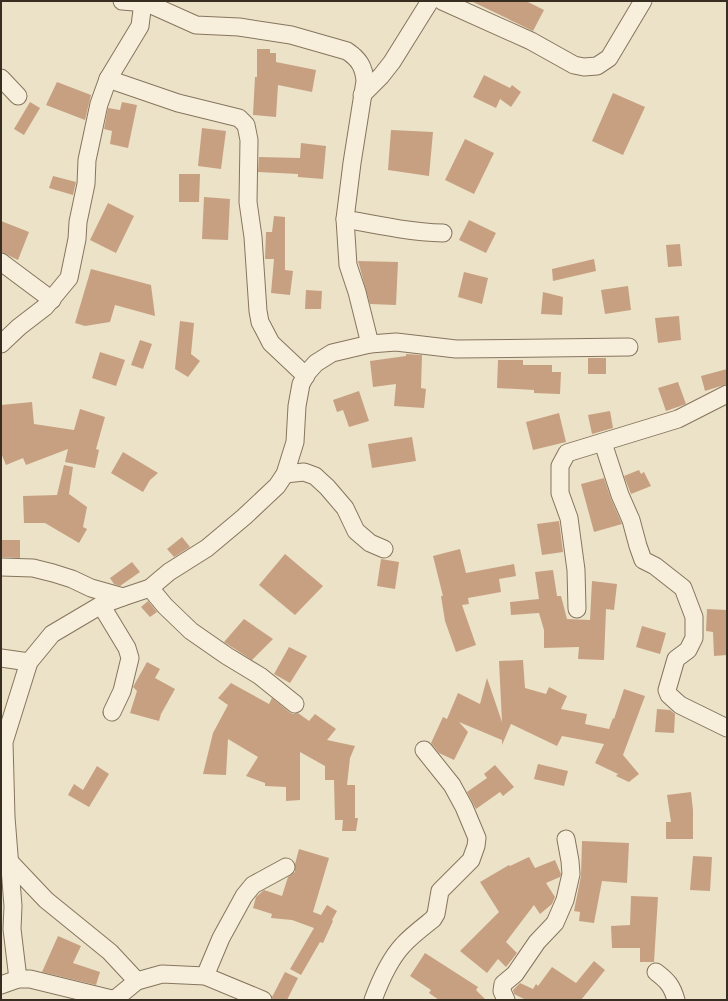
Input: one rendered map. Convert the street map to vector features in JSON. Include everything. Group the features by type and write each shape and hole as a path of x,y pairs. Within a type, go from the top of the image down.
{"street":[{"path":"122,1 146,2 196,25 239,27 292,35 347,51 355,56 361,64 365,82 344,219 348,265 357,292 370,344"},
{"path":"362,95 381,76 392,62 430,1"},
{"path":"442,1 530,41 574,65 584,67 597,66 609,58 643,1"},
{"path":"1,344 19,327 45,307 69,278 86,184 87,160 99,104 108,79 140,26 146,2"},
{"path":"1,78 18,96"},
{"path":"108,79 178,103 239,118 246,125 249,140 248,202 253,237 260,322 271,343 306,376"},
{"path":"344,219 397,229 443,233"},
{"path":"1,262 52,300"},
{"path":"18,979 12,929 13,906 10,862 3,799 4,742 29,662 52,634 101,605 150,588 169,572 207,548 244,517 277,486 285,474 295,442 297,406 302,384 316,363 332,353 370,344 396,342 456,349 629,348"},
{"path":"577,609 576,570 569,518 560,493 560,466 567,453 678,419 727,394"},
{"path":"603,443 644,560 660,570 683,588 694,617 694,638 688,650 676,660 667,690 680,705 727,728"},
{"path":"285,474 304,472 315,476 327,487 345,508 356,531 370,543 384,550"},
{"path":"1,567 33,568 72,579 95,590 123,597"},
{"path":"150,588 165,606 191,631 227,656 260,676 295,704"},
{"path":"101,605 127,648 130,658 122,691 112,712"},
{"path":"1,658 29,662"},
{"path":"373,1000 393,957 403,945 433,919 436,914 440,891 471,860 476,846 477,838 464,807 452,785 424,750"},
{"path":"506,1000 502,991 502,984 515,974 537,942 555,923 565,900 571,874 566,840"},
{"path":"10,862 46,900 110,952 137,981"},
{"path":"205,976 221,938 244,896 253,885 286,867"},
{"path":"656,972 667,980 673,990 676,1000"},
{"path":"1,985 18,979 30,979 115,1000 137,981 162,974 205,976 263,1000"}],"building":[{"path":"471,1 526,1 544,10 533,31"},
{"path":"257,49 270,49 270,53 276,53 276,62 316,70 312,92 278,85 276,117 253,115 255,77 257,77"},
{"path":"484,75 510,88 512,85 521,92 511,107 500,99 496,108 473,97"},
{"path":"57,82 91,95 85,120 46,105"},
{"path":"613,93 645,107 623,155 592,141"},
{"path":"30,102 40,108 24,135 14,129"},
{"path":"122,102 137,105 128,148 110,144 112,131 104,129 108,108 120,110"},
{"path":"202,128 226,131 221,169 198,166"},
{"path":"391,130 433,132 429,176 388,170"},
{"path":"465,139 494,153 474,194 445,180"},
{"path":"301,143 326,146 323,179 298,177 298,174 258,172 259,157 300,158"},
{"path":"179,174 200,174 199,202 179,202"},
{"path":"53,176 76,182 73,195 49,188"},
{"path":"204,197 230,199 228,240 202,239"},
{"path":"108,203 134,216 116,253 90,240"},
{"path":"274,216 285,217 285,270 293,271 290,295 271,293 274,259 265,259 266,232 272,232"},
{"path":"469,220 496,233 486,253 459,240"},
{"path":"1,221 29,232 18,260 1,252"},
{"path":"680,244 682,266 668,267 666,245"},
{"path":"594,259 596,271 553,281 552,269"},
{"path":"358,261 398,262 396,305 370,304"},
{"path":"91,269 151,285 155,316 115,305 110,322 85,326 75,323"},
{"path":"464,272 488,278 482,304 458,297"},
{"path":"628,286 631,310 605,314 601,290"},
{"path":"306,290 322,291 321,309 305,309"},
{"path":"543,292 563,297 562,315 541,314"},
{"path":"679,316 681,340 658,343 655,318"},
{"path":"180,321 194,323 191,354 200,361 188,377 175,369"},
{"path":"140,340 152,344 143,369 131,365"},
{"path":"100,352 125,360 116,386 92,378"},
{"path":"406,354 422,355 421,388 426,389 424,408 394,406 396,384 373,387 370,361 406,356"},
{"path":"588,358 606,358 606,374 588,374"},
{"path":"498,360 523,360 523,365 552,365 552,372 561,372 560,394 534,393 534,390 497,388"},
{"path":"727,369 727,384 705,391 701,376"},
{"path":"678,382 686,404 666,411 658,388"},
{"path":"359,391 369,421 349,427 343,410 337,412 333,400"},
{"path":"32,402 34,424 74,430 80,409 105,417 96,449 99,450 95,468 65,462 68,449 26,465 23,458 6,465 1,453 1,405"},
{"path":"610,411 613,428 592,434 588,415"},
{"path":"559,413 566,442 533,450 526,422"},
{"path":"412,437 416,461 372,468 368,444"},
{"path":"123,452 158,473 150,480 143,492 111,473"},
{"path":"64,465 73,467 69,494 87,507 83,527 87,529 79,543 45,523 24,523 23,496 57,495"},
{"path":"639,470 641,474 644,472 651,486 631,494 624,476"},
{"path":"604,478 622,524 594,532 581,484"},
{"path":"559,521 563,552 542,555 537,524"},
{"path":"182,537 190,547 174,557 167,549"},
{"path":"1,540 20,540 20,558 1,557"},
{"path":"460,549 466,573 514,564 516,576 499,579 501,592 468,598 469,604 462,605 476,645 456,652 445,621 441,596 443,596 433,556"},
{"path":"285,554 323,586 295,615 259,585"},
{"path":"381,559 399,562 395,589 377,586"},
{"path":"132,562 140,572 120,586 114,584 110,578"},
{"path":"553,570 557,596 561,596 567,619 590,620 592,581 617,584 614,610 606,609 604,660 578,659 579,647 544,648 544,630 539,613 511,615 510,602 539,599 535,572"},
{"path":"148,601 157,612 150,617 141,607"},
{"path":"707,609 727,610 727,655 714,656 713,632 706,631"},
{"path":"244,619 273,639 252,660 224,642"},
{"path":"642,626 666,633 660,654 636,647"},
{"path":"289,647 307,656 290,683 274,674"},
{"path":"523,660 525,688 546,694 549,687 567,696 561,709 587,714 585,724 609,729 624,689 645,696 623,755 639,774 629,782 616,776 618,774 595,763 604,744 562,736 557,746 511,724 502,745 502,740 459,722 468,732 454,760 439,753 431,743 443,717 447,719 458,693 480,704 487,678 502,722 499,661"},
{"path":"147,662 160,669 155,678 175,689 161,714 159,721 130,713 137,691 133,687"},
{"path":"231,683 269,704 272,698 289,712 293,714 298,713 309,721 315,714 336,729 327,740 355,746 350,758 347,785 355,785 355,818 358,818 356,831 342,831 343,820 335,820 334,780 325,780 325,766 300,752 300,800 286,801 286,787 265,786 265,783 246,776 258,757 228,739 226,775 203,774 213,733 228,705 218,698"},
{"path":"657,709 670,710 675,714 674,733 655,732"},
{"path":"538,764 568,771 564,786 534,779"},
{"path":"495,765 514,787 503,796 500,792 476,809 467,792 487,778 484,774"},
{"path":"97,766 109,774 89,807 68,795 74,784 83,790"},
{"path":"691,792 693,810 693,839 666,839 666,822 671,822 667,795"},
{"path":"582,841 629,843 627,883 602,881 594,923 579,921 580,912 574,911 581,876"},
{"path":"299,849 329,858 313,912 321,915 327,905 337,911 323,943 320,942 301,975 290,969 314,928 292,920 271,918 272,914 253,908 256,897 264,890 282,896 288,877 295,872 295,864"},
{"path":"693,856 712,857 710,891 690,890"},
{"path":"529,857 535,868 555,860 561,874 560,877 546,883 555,897 552,904 540,914 534,905 506,942 517,953 506,967 498,959 487,973 460,951 499,912 480,882 509,865 510,866"},
{"path":"631,896 658,897 654,962 640,962 640,948 612,948 611,926 630,925"},
{"path":"58,936 81,946 73,963 100,972 96,985 42,972"},
{"path":"425,953 478,987 476,990 486,1000 439,1000 429,993 431,990 410,976"},
{"path":"594,961 605,970 581,1000 526,1000 514,994 513,990 520,983 533,989 536,984 538,986 552,967 576,983"},
{"path":"285,972 298,978 287,1000 273,1000 272,997"}]}
